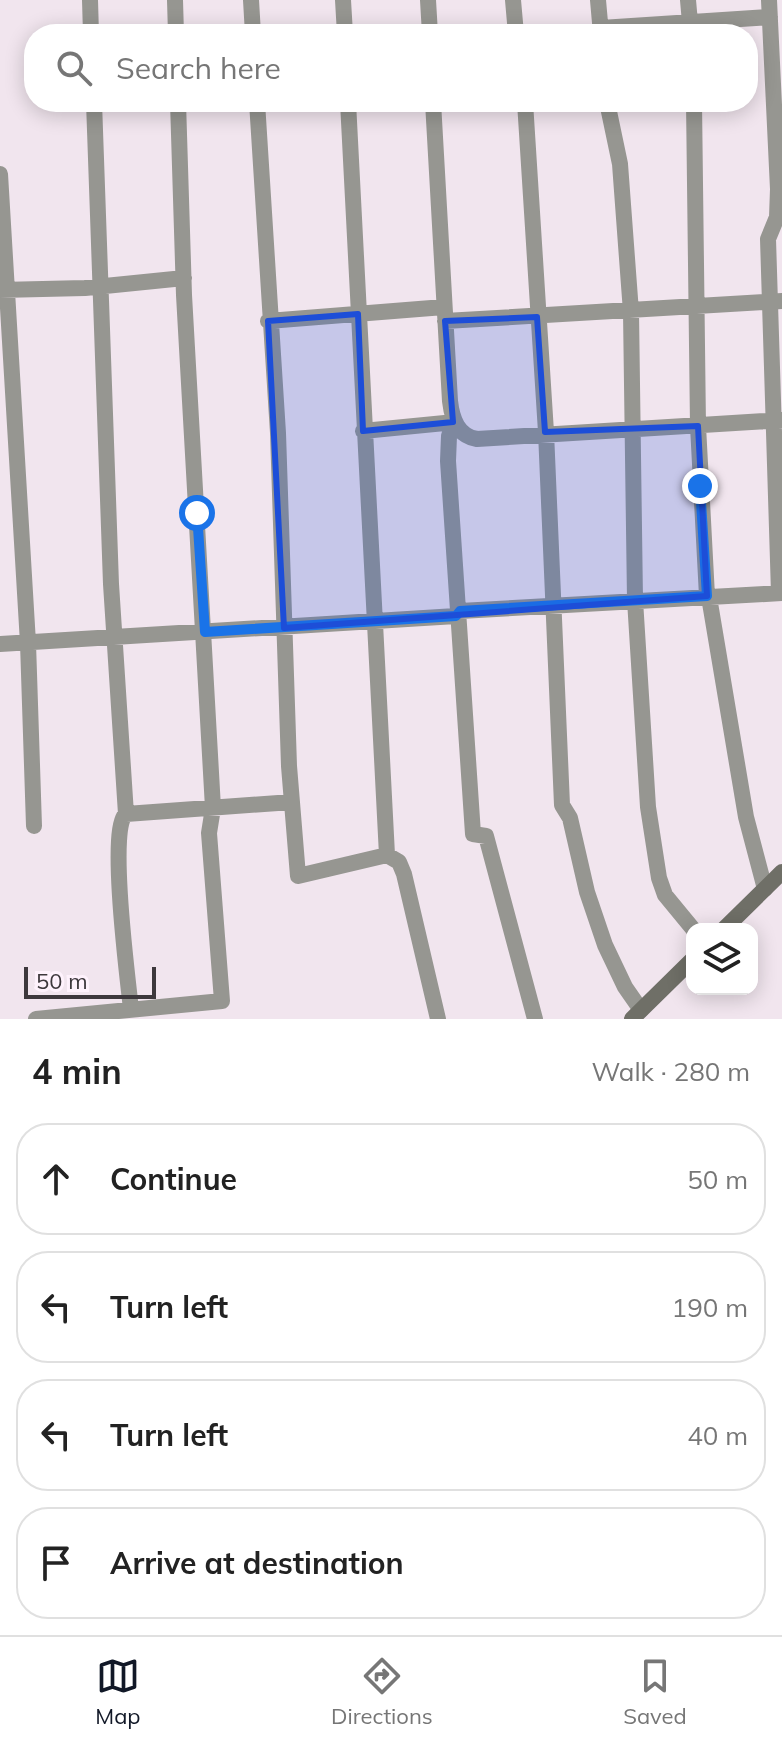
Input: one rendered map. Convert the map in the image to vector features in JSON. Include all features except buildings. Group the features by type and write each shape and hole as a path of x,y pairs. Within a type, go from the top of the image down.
{"street":[{"path":"90,0 91,24"},
{"path":"175,0 176,24"},
{"path":"251,0 252,24"},
{"path":"343,0 344,24"},
{"path":"428,0 429,24"},
{"path":"513,0 515,24"},
{"path":"598,0 600,24"},
{"path":"688,0 690,24"},
{"path":"0,644 115,640 373,623 456,616 460,611 781,593 776,301 768,239 777,217 780,188 770,9 703,24"},
{"path":"94,112 115,640 126,814 119,823 119,867 131,1009"},
{"path":"36,1019 94,1016 131,1009 222,1001 209,833 213,808 184,278 178,112"},
{"path":"258,112 268,321 278,433 284,628 298,876 387,855 399,862 438,1019"},
{"path":"348,112 387,855"},
{"path":"434,112 450,401 455,422 465,435 477,439 546,432 777,420"},
{"path":"526,112 546,432 562,805 573,827 587,892 605,945 636,1015 686,966"},
{"path":"609,112 620,164 631,312 635,600 654,855 665,895 688,923"},
{"path":"694,112 698,426 708,596 746,817 765,889"},
{"path":"0,174 3,290 28,643 34,826"},
{"path":"3,290 100,286 184,278"},
{"path":"268,321 358,314 537,317 776,301"},
{"path":"363,431 455,422"},
{"path":"455,422 449,436 448,461 473,834 486,836 491,846 504,911 535,1019"},
{"path":"126,814 292,802"},
{"path":"730,923 782,872"}],"highlighted area":[{"path":"358,314 363,431 453,422 445,321 537,317 545,432 698,426 707,596 284,628 268,321"}],"route":[{"path":"197,513 205,632 373,623 456,616 460,611 707,596 700,486"}]}
